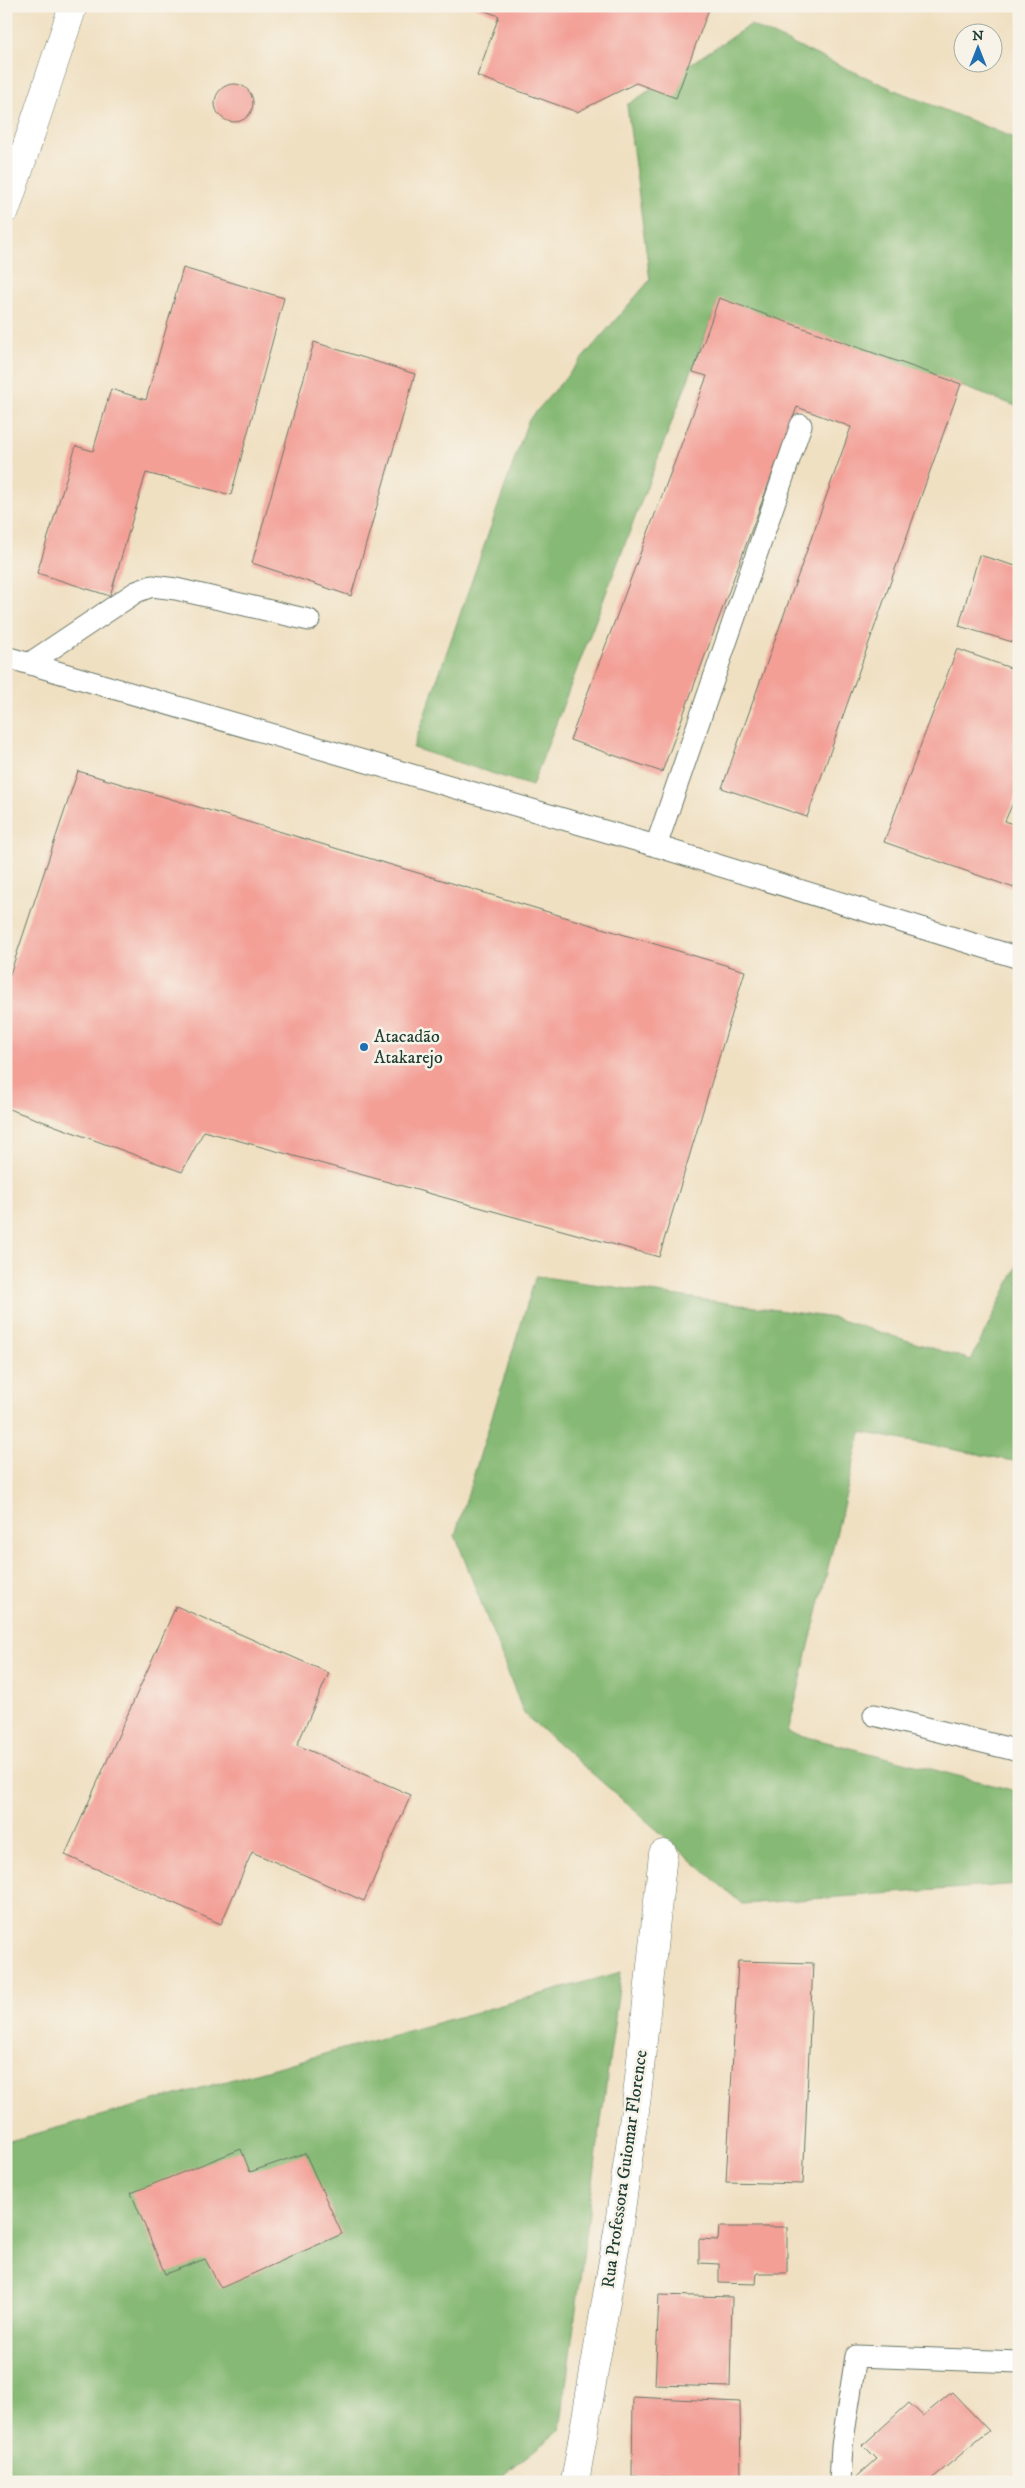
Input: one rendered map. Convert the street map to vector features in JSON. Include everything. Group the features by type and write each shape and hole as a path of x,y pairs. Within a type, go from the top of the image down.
{"street":[{"path":"6,209 74,6"},
{"name":"Rua Professora Guiomar Florence","path":"575,2482 618,2231 635,2115 663,1854"}],"lane":[{"path":"656,846 801,425"},
{"path":"30,663 136,592 152,586 176,589 309,620"},
{"path":"6,657 656,846 1019,958"},
{"path":"874,1715 1019,1751"},
{"path":"840,2482 842,2446 856,2356 1019,2362"}],"green space":[{"path":"750,25 897,91 1019,140 1019,407 719,299 532,786 413,748 528,421 650,280 627,105"},
{"path":"1019,1263 1019,1462 861,1432 788,1732 1016,1791 1019,1802 1019,1884 742,1904 524,1714 455,1535 536,1276 834,1318 971,1360"},
{"path":"621,1972 560,2430 494,2482 6,2482 6,2142"}],"building":[{"path":"472,6 710,6 676,98 636,83 577,112 477,76 499,16"},
{"path":"234,84 247,90 253,103 247,116 234,122 221,116 215,103 221,90"},
{"path":"183,268 284,298 231,495 146,473 110,596 37,573 76,446 93,451 111,389 146,400"},
{"path":"719,298 961,384 807,817 722,788 851,427 797,407 662,772 570,740 707,376 693,372"},
{"path":"314,342 415,374 351,596 252,563"},
{"path":"979,555 1019,567 1019,644 959,626"},
{"path":"957,649 1019,671 1019,789 1005,821 1019,827 1019,876 1014,888 884,842"},
{"name":"Atacadão Atakarejo","path":"78,771 745,971 659,1257 204,1131 182,1172 6,1108 6,986"},
{"path":"176,1606 329,1673 297,1745 411,1795 364,1901 252,1852 221,1924 65,1855"},
{"path":"738,1961 813,1963 803,2184 726,2182"},
{"path":"241,2149 250,2172 305,2153 342,2234 221,2288 205,2259 165,2274 131,2193"},
{"path":"719,2227 787,2227 787,2273 757,2273 756,2284 719,2283 719,2264 699,2263 699,2239 718,2240"},
{"path":"659,2295 732,2297 730,2387 655,2385"},
{"path":"952,2392 989,2431 928,2482 851,2482 877,2459 863,2445 909,2403 923,2416"},
{"path":"633,2397 740,2402 741,2481 632,2476"}],"place":[{"name":"Atacadão Atakarejo","path":"364,1047"}]}
